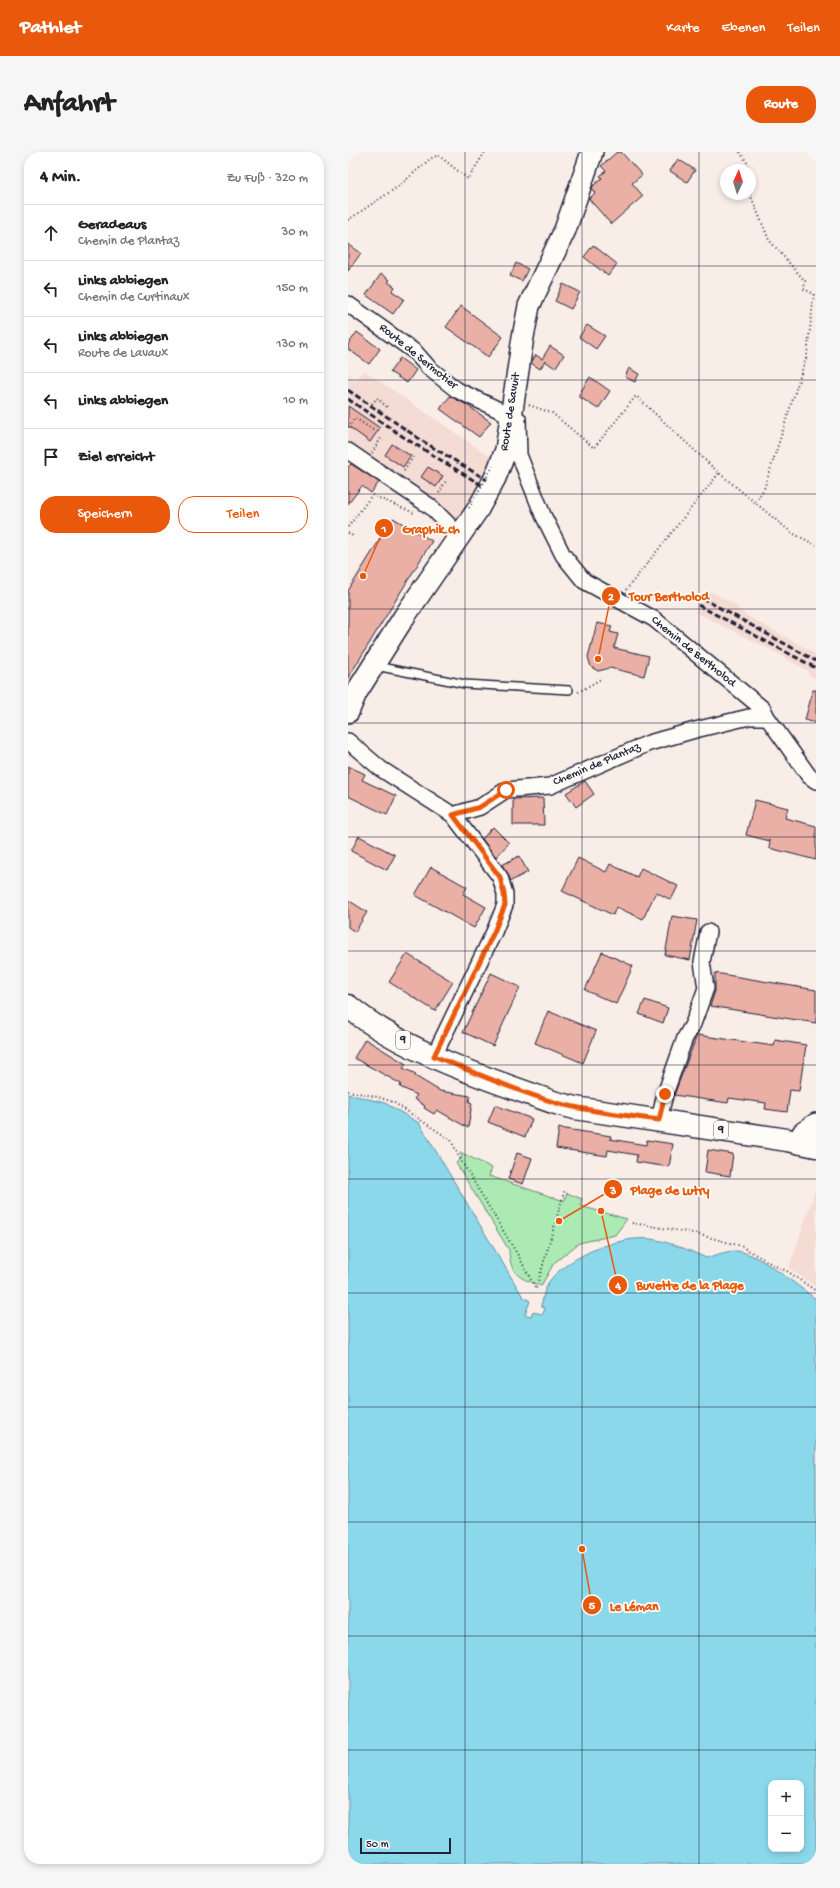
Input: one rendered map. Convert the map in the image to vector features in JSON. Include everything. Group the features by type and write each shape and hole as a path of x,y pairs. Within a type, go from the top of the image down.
{"main road":[{"name":"9","path":"348,1006 365,1020 434,1056 556,1103 575,1108 807,1144"}],"street":[{"name":"Route de Savuit","path":"348,712 354,697 404,617 478,509 495,478 506,450 529,306 565,230 592,152"},
{"name":"Route de Sermotier","path":"348,304 415,352 429,368 457,390 494,408 513,408"},
{"name":"Chemin de Bertholod","path":"513,408 518,419 519,456 543,515 563,555 584,581 654,619 763,709 767,717"},
{"path":"348,451 431,507 460,536"},
{"path":"767,717 805,770 816,781"},
{"name":"Chemin de Plantaz","path":"453,815 480,807 506,790 550,786 649,743 741,719 767,717"},
{"path":"348,741 381,769 453,815 500,877 505,905 494,932 434,1056"},
{"path":"659,1120 665,1094 682,1045 693,1024 706,988 702,962 708,932"},
{"path":"807,1144 803,1133 816,1124"}],"lane":[{"path":"374,665 465,684 569,690"}],"path":[{"path":"348,220 399,186 430,159 438,155 468,179 485,152"},
{"path":"740,152 748,164"},
{"path":"752,200 769,240 805,280 804,289 814,294 807,355 764,489 756,502"},
{"path":"513,408 552,413 594,448 636,396 719,473 792,533 816,545"},
{"path":"372,404 377,398 388,408"},
{"path":"348,427 354,418 373,430"},
{"path":"404,472 413,457"},
{"path":"469,508 493,466"},
{"path":"617,600 719,473"},
{"path":"439,493 446,479"},
{"path":"348,527 372,495 414,514 417,508"},
{"path":"348,533 352,536"},
{"path":"579,693 601,679"},
{"path":"348,1091 378,1097 393,1102 451,1140 459,1157 519,1257 536,1289 565,1189"},
{"path":"632,1223 693,1233 741,1246 775,1266 788,1271 816,1291"}],"shaded area":[{"path":"365,371 496,461 460,536 348,451 348,374 355,379"},
{"path":"707,590 734,604 744,614 816,654 816,679 808,674 808,671 773,651 695,612"},
{"path":"816,1188 816,1287 789,1268"}],"green space":[{"path":"460,1152 492,1168 489,1176 564,1201 567,1193 582,1199 580,1206 627,1219 615,1235 579,1243 554,1263 541,1286 522,1278 514,1271 511,1265 509,1250 456,1163 462,1158"}],"water":[{"path":"348,1094 385,1103 419,1123 523,1297 530,1301 525,1315 532,1316 532,1312 543,1314 545,1309 541,1306 548,1283 556,1273 567,1265 594,1250 609,1244 638,1239 651,1239 665,1242 706,1258 728,1252 736,1251 745,1253 766,1263 816,1299 816,1864 348,1864"}],"building":[{"path":"617,152 621,152 642,175 632,183 643,196 611,224 589,199 595,193 592,189 593,186 602,178 600,176 606,171 601,166"},
{"path":"678,159 695,170 687,182 670,171"},
{"path":"348,244 361,253 348,271"},
{"path":"593,245 617,264 608,276 584,257"},
{"path":"516,263 528,269 522,281 510,276"},
{"path":"381,274 390,280 388,282 395,287 392,291 404,299 393,314 366,295"},
{"path":"563,284 580,292 571,309 555,301"},
{"path":"461,306 503,337 488,357 446,327"},
{"path":"587,325 605,336 596,349 579,337"},
{"path":"357,332 380,349 369,364 348,349 348,345"},
{"path":"550,346 564,355 555,368 545,361 540,369 531,363 536,355 542,359"},
{"path":"400,358 416,370 407,383 390,372"},
{"path":"629,368 639,374 635,382 625,377"},
{"path":"590,377 610,391 598,409 578,396"},
{"path":"450,396 467,405 491,422 479,437 440,409"},
{"path":"348,406 380,428 370,442 348,426"},
{"path":"392,444 411,456 403,467 385,455"},
{"path":"351,464 379,482 371,493 362,486 348,504 348,467"},
{"path":"428,467 443,476 436,487 421,477"},
{"path":"393,518 432,541 348,678 348,591"},
{"path":"597,623 612,626 610,632 618,634 614,648 649,656 644,676 610,668 598,671 591,667 588,657"},
{"path":"813,690 816,690 816,723 805,720"},
{"path":"348,766 365,774 362,780 396,796 387,815 348,796"},
{"path":"585,781 594,794 576,807 566,793"},
{"path":"543,798 544,825 513,825 513,799"},
{"path":"755,800 788,808 785,818 816,826 816,860 769,848 770,841 746,835"},
{"path":"493,827 509,843 496,857 482,839"},
{"path":"359,836 395,855 387,870 351,851"},
{"path":"519,856 528,872 511,881 502,865"},
{"path":"578,858 606,872 610,864 637,877 641,868 678,886 671,900 656,892 643,919 616,907 613,915 562,891"},
{"path":"431,867 467,887 463,894 486,907 474,928 415,895"},
{"path":"348,900 367,912 355,932 348,927"},
{"path":"672,916 697,920 690,960 665,955"},
{"path":"602,952 633,966 616,1004 585,990"},
{"path":"407,954 453,982 435,1011 389,982"},
{"path":"491,973 520,987 493,1046 463,1032"},
{"path":"715,973 816,990 816,1023 710,1006 715,991"},
{"path":"645,1000 668,1008 663,1023 639,1014"},
{"path":"548,1011 596,1031 583,1063 535,1043"},
{"path":"697,1035 774,1046 775,1040 806,1045 799,1091 790,1090 787,1112 765,1109 766,1103 729,1098 728,1103 674,1095"},
{"path":"365,1039 406,1064 403,1068 416,1074 415,1076 440,1091 470,1096 469,1102 472,1103 468,1128 437,1110 434,1114 424,1108 425,1106 414,1099 417,1095 400,1087 401,1084 354,1058"},
{"path":"495,1105 532,1119 525,1137 488,1122"},
{"path":"559,1128 611,1136 610,1139 646,1145 647,1140 673,1144 669,1167 636,1162 637,1155 608,1150 607,1156 556,1148"},
{"path":"708,1150 733,1154 730,1176 705,1172"},
{"path":"517,1153 532,1158 523,1184 508,1179"}],"railway":[{"path":"348,390 424,442 487,480"},
{"path":"348,399 405,438 483,486"},
{"path":"702,598 816,661"},
{"path":"698,605 816,668"}],"place":[{"name":"Graphik.ch","path":"363,576"},
{"name":"Tour Bertholod","path":"598,659"},
{"name":"Buvette de la Plage","path":"601,1211"},
{"name":"Plage de Lutry","path":"559,1221"},
{"name":"Le Léman","path":"582,1549"}],"route":[{"path":"506,790 480,807 453,815 500,877 505,905 494,932 434,1056 519,1090 575,1108 659,1120 665,1094"}]}
